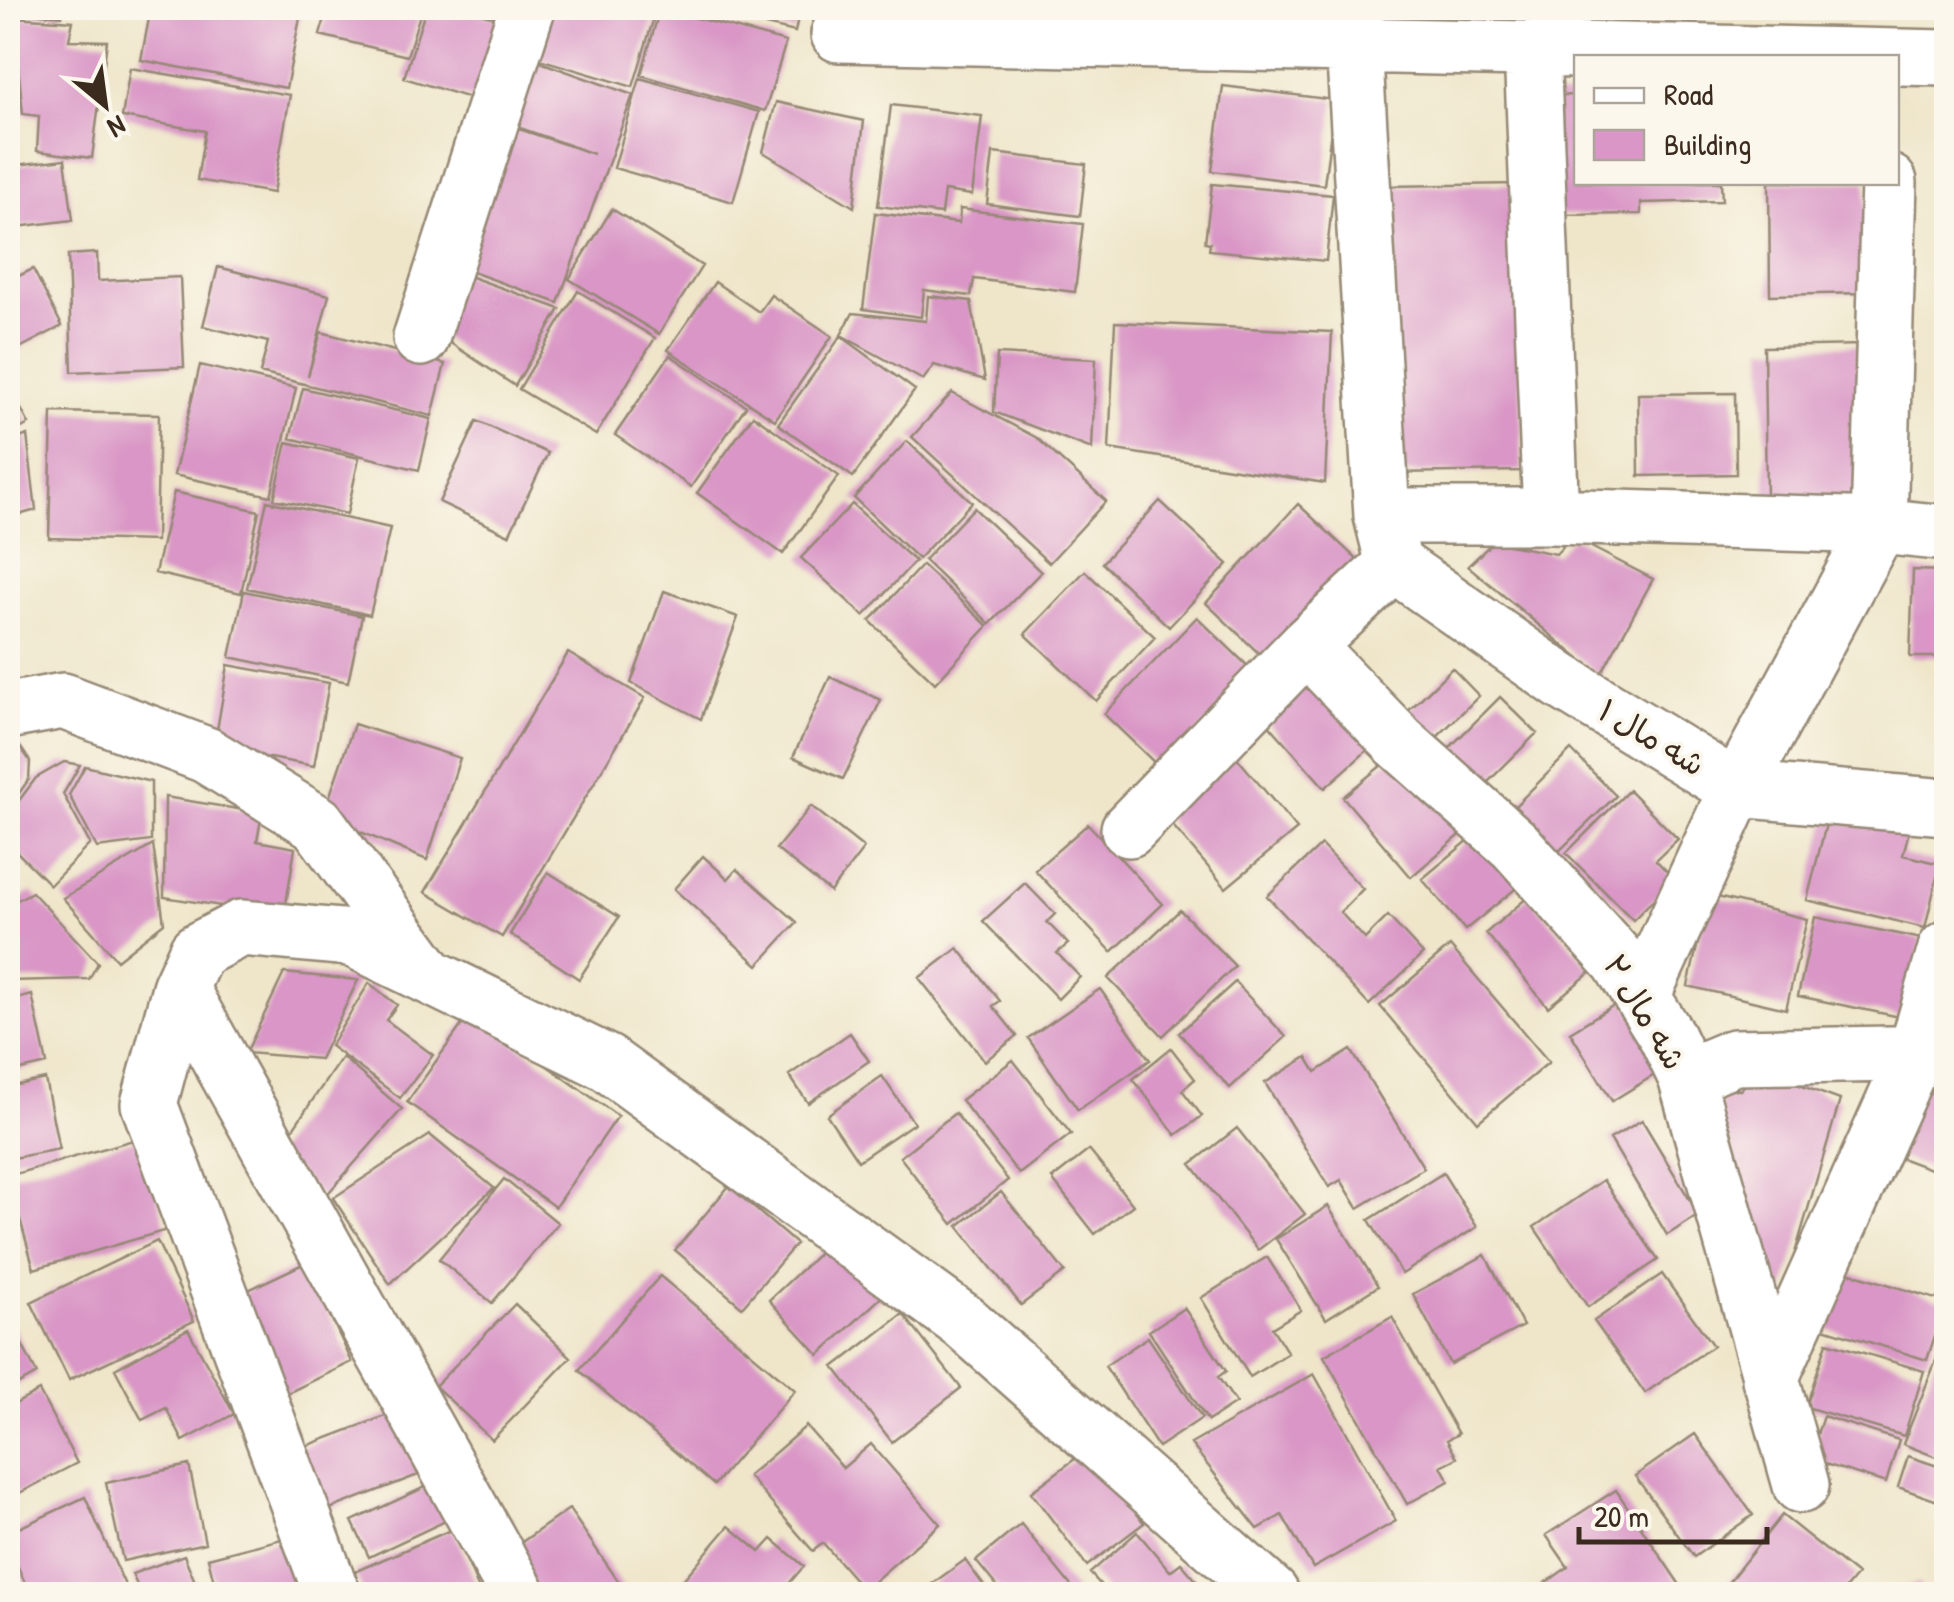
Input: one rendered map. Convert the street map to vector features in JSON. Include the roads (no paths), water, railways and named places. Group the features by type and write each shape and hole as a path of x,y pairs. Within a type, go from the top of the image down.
{"street":[{"path":"421,338 527,8"},
{"path":"1128,829 1306,646 1388,540 1352,26"},
{"path":"839,34 1352,26 1532,50 1790,55"},
{"path":"1532,50 1551,516"},
{"path":"1899,57 1946,58"},
{"path":"1642,996 1737,789 1879,526 1889,185"},
{"path":"1388,540 1551,516 1879,526 1946,533"},
{"name":"شه مال ۱","path":"1388,540 1560,681 1737,789 1946,807"},
{"name":"شه مال ۲","path":"1306,646 1399,742 1515,844 1620,962 1666,1034 1686,1077 1801,1485"},
{"path":"8,711 63,700 206,755 318,822 431,978"},
{"path":"332,1594 149,1104 180,988 197,951 241,928 352,938 608,1063 964,1322 1271,1594"},
{"path":"1770,1379 1932,1053 1946,949"},
{"path":"180,988 518,1594"},
{"path":"1686,1077 1734,1058 1932,1053"}]}
